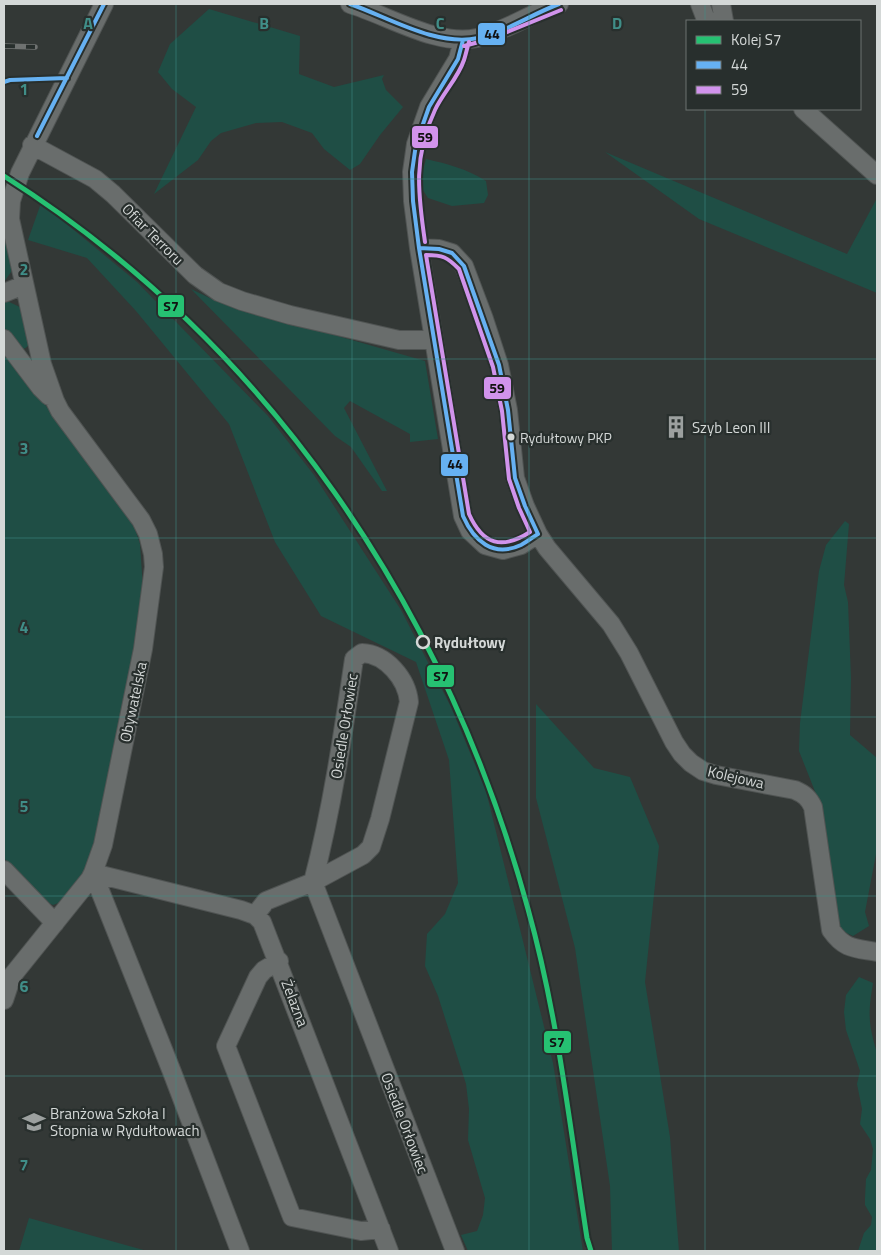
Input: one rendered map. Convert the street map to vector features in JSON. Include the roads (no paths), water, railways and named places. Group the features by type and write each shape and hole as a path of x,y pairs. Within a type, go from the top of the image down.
{"street":[{"path":"32,146 104,4"},
{"path":"350,4 433,35 463,40 478,38 495,32 558,4"},
{"path":"700,4 707,20"},
{"path":"721,4 724,20"},
{"path":"463,40 458,59 428,107 416,144 412,172 418,248 463,516 470,531 484,545 503,550 521,545 538,534"},
{"path":"804,110 877,175"},
{"name":"Obywatelska","path":"4,1000 12,976 93,873 103,845 143,649 154,568 148,534 141,520 60,411 42,364 10,219 10,206 16,183 32,146"},
{"name":"Ofiar Terroru","path":"32,146 95,179 195,275 219,292 290,315 363,332 399,340 433,340"},
{"name":"Kolejowa","path":"418,248 439,249 452,253 464,266 499,365 508,410 515,478 525,506 547,548 610,624 629,653 674,742 691,763 703,771 716,775 795,790 804,794 810,800 813,808 831,930 839,941 850,948 877,952"},
{"path":"4,293 24,285"},
{"name":"Obywatelska","path":"4,339 41,388 55,401"},
{"name":"Osiedle Orłowiec","path":"255,915 266,901 313,882 363,855 371,847 409,702 408,692 398,675 388,665 370,654 362,653 354,659 335,782 313,882 455,1251"},
{"path":"4,870 55,923"},
{"path":"93,873 255,915"},
{"path":"93,873 172,1072 240,1251"},
{"name":"Żelazna","path":"255,915 266,927 389,1251"},
{"path":"279,961 264,970 253,985 226,1046 292,1217 361,1232 381,1229"}],"railway":[{"path":"4,46 35,47"},
{"path":"587,1238 589,1251"}],"rail line":[{"name":"S7","path":"4,176 99,243 186,319 265,402 335,493 396,589 449,691 493,798 528,909 555,1031 587,1238 591,1251"}],"place":[{"name":"Szyb Leon III","path":"676,427"},
{"name":"Rydułtowy PKP","path":"511,437"},
{"name":"Rydułtowy","path":"423,642"},
{"name":"Branżowa Szkoła I Stopnia w Rydułtowach","path":"34,1122"}]}
